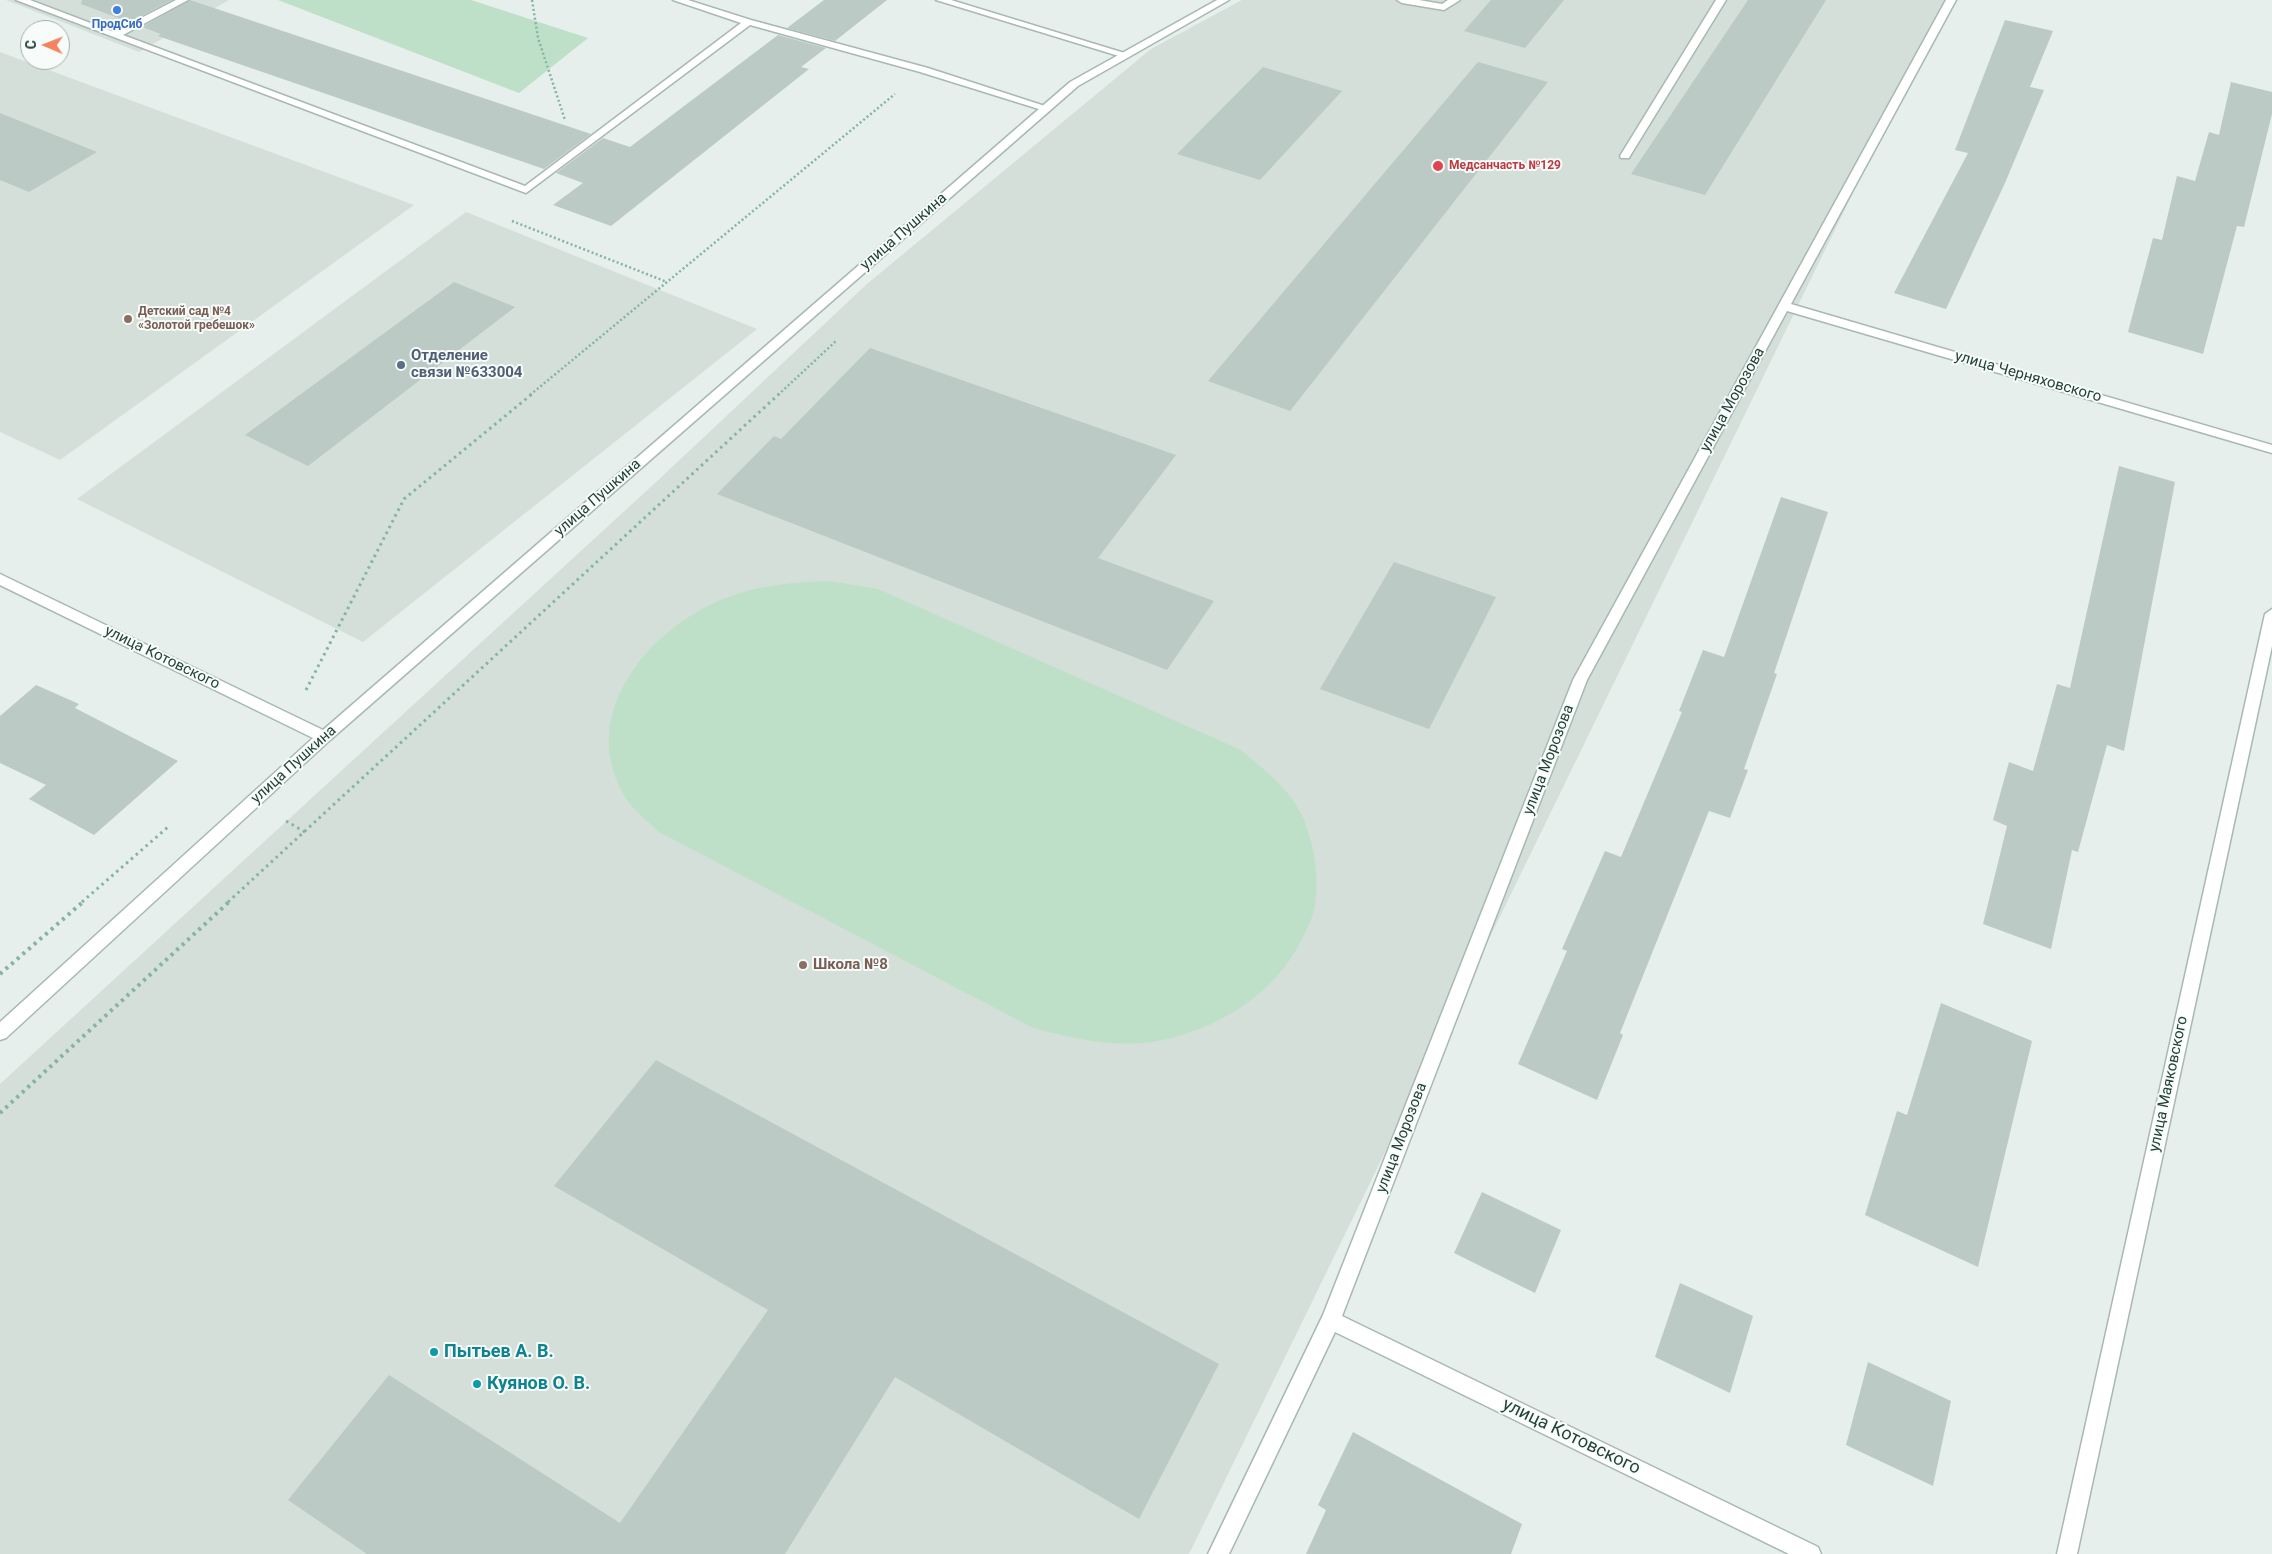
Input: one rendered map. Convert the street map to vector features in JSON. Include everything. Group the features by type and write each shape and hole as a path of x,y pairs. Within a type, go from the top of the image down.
{"street":[{"path":"21,0 526,190 748,22"},
{"path":"115,35 183,0"},
{"path":"678,0 748,22 924,70 1046,108"},
{"path":"941,0 1126,55"},
{"name":"улица Пушкина","path":"0,1033 324,737 1074,84 1224,0"},
{"path":"1402,0 1444,7 1455,0"},
{"path":"1625,156 1721,0"},
{"name":"улица Морозова","path":"1218,1554 1330,1320 1580,680 1950,0"},
{"name":"улица Черняховского","path":"1784,306 2272,449"},
{"name":"улица Котовского","path":"0,579 324,737"},
{"name":"улица Маяковского","path":"2067,1554 2272,614"},
{"name":"улица Котовского","path":"1330,1320 1810,1554"}],"path":[{"path":"532,0 538,38 566,116 565,161"},
{"path":"290,721 404,499 924,70"},
{"path":"510,220 667,282"},
{"path":"0,1113 836,341"},
{"path":"0,974 169,826"}],"shaded area":[{"path":"6,0 229,0 139,52 70,25 70,20 57,20"},
{"name":"Школа №8","path":"1242,0 1947,0 1189,1554 0,1554 0,1084 655,483 867,284 1151,49"},
{"name":"Детский сад №4 «Золотой гребешок»","path":"0,52 20,59 20,70 49,70 414,205 60,460 0,432"},
{"path":"466,212 757,329 363,642 77,499"}],"green space":[{"path":"278,0 471,0 588,38 519,93"},
{"path":"831,581 878,589 1239,749 1268,773 1293,800 1300,811 1305,822 1316,866 1317,888 1312,917 1292,956 1278,975 1242,1007 1199,1029 1176,1037 1137,1044 1122,1044 1062,1035 1033,1028 659,832 627,800 612,768 609,735 615,704 630,675 650,649 675,626 704,608 734,595 758,588 794,583"}],"building":[{"name":"ПродСиб","path":"82,0 172,0 129,22 81,4"},
{"path":"190,0 591,134 544,169 158,36 161,34 142,27"},
{"path":"824,0 887,0 835,41 787,28"},
{"path":"1491,0 1564,0 1525,48 1464,31"},
{"path":"1748,0 1826,0 1705,195 1631,174"},
{"path":"2005,20 2053,31 2030,87 2044,90 2005,183 1946,309 1894,293 1968,153 1955,150"},
{"path":"778,35 826,48 801,67 809,69 611,226 553,205 583,183 556,173 603,138 630,147"},
{"path":"1478,62 1548,82 1290,411 1208,381"},
{"path":"1263,67 1342,91 1260,180 1177,154"},
{"path":"2231,82 2272,92 2272,114 2244,227 2237,226 2203,354 2128,332 2153,238 2162,240 2177,176 2195,181 2209,132 2219,135"},
{"path":"0,113 97,152 29,192 0,180"},
{"path":"454,282 515,307 308,466 245,435"},
{"path":"870,348 1176,455 1098,558 1214,601 1167,670 717,494 774,436 781,439"},
{"path":"2119,466 2175,482 2124,751 2107,745 2078,852 2072,850 2051,949 1983,924 2007,826 1993,820 2009,762 2033,771 2057,684 2070,688"},
{"path":"1781,497 1828,512 1774,673 1777,674 1744,769 1748,770 1730,818 1709,811 1620,1033 1623,1035 1597,1100 1518,1064 1567,951 1562,949 1605,851 1621,857 1682,712 1679,711 1703,650 1724,657"},
{"path":"1394,562 1496,597 1429,729 1320,689"},
{"path":"36,685 79,704 75,708 178,761 94,835 29,799 46,785 0,763 0,716"},
{"path":"1941,1003 2032,1041 1978,1267 1865,1215 1897,1111 1907,1115"},
{"path":"656,1060 1219,1364 1139,1519 895,1377 785,1554 367,1554 288,1500 389,1375 620,1523 768,1310 554,1186"},
{"path":"1482,1192 1561,1230 1535,1293 1454,1253"},
{"path":"1680,1283 1753,1316 1730,1393 1655,1357"},
{"path":"1868,1362 1951,1401 1933,1486 1846,1445"},
{"path":"1353,1432 1522,1524 1511,1554 1306,1554 1326,1510 1318,1505"}],"place":[{"name":"ПродСиб","path":"117,10"},
{"name":"Медсанчасть №129","path":"1438,166"},
{"name":"Детский сад №4 «Золотой гребешок»","path":"128,319"},
{"name":"Отделение связи №633004","path":"401,365"},
{"name":"Школа №8","path":"803,965"},
{"name":"Пытьев А. В.","path":"434,1352"},
{"name":"Куянов О. В.","path":"477,1384"}]}
